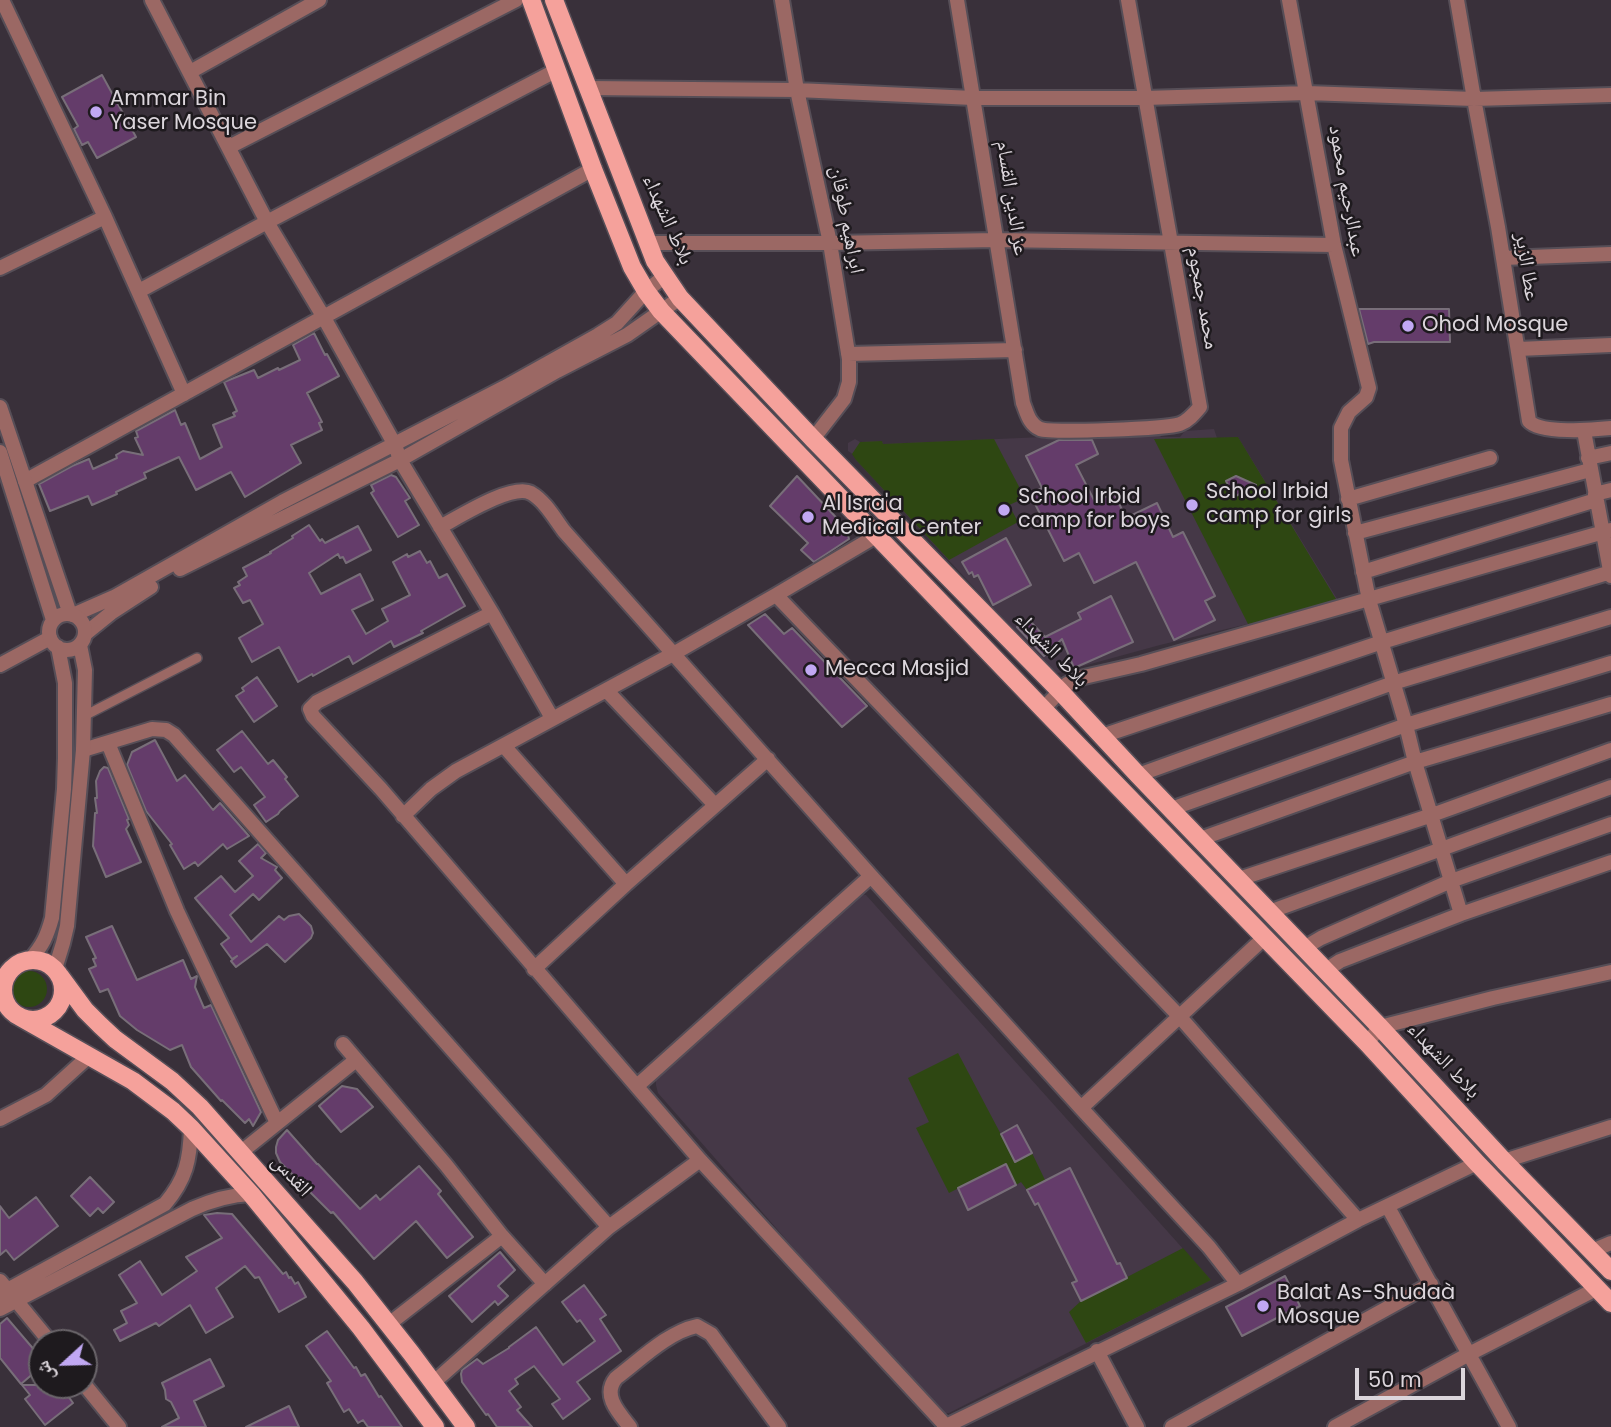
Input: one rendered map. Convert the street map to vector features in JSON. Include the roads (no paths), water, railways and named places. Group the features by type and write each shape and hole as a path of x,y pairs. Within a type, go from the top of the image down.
{"main road":[{"path":"531,0 632,267 661,311 1367,1043 1611,1303"},
{"name":"بلاط الشهداء","path":"554,0 655,261 680,298 813,439 1060,691 1504,1161 1611,1270"},
{"path":"30,960 47,963 57,973 63,987 58,1007 41,1019 30,1020 11,1011 3,996 5,969 30,960"},
{"name":"القدس","path":"57,973 100,1025 186,1094 240,1153 355,1282 466,1427"},
{"name":"القدس","path":"11,1011 133,1081 191,1128 251,1194 361,1328 435,1427"}],"street":[{"path":"152,0 267,222 323,316 401,460 552,718"},
{"path":"190,72 319,0"},
{"path":"229,147 516,0"},
{"name":"ابراهيم طوقان","path":"782,0 797,90 830,243 848,354 849,382 844,399 813,439"},
{"name":"عز الدين القسام","path":"957,0 1023,402"},
{"name":"محمد جمجوم","path":"1023,402 1029,419 1037,428 1049,431 1178,425 1195,414 1200,407 1128,0"},
{"name":"عبدالرحيم محمود","path":"1289,0 1334,246 1368,387 1366,397 1349,412 1341,428 1341,460 1348,499"},
{"name":"عطا الزير","path":"1457,0 1528,416 1531,424 1545,428 1584,430"},
{"path":"5,1 184,394"},
{"path":"139,291 557,70"},
{"path":"587,88 797,90 973,98 1145,98 1307,93 1474,99 1611,95"},
{"path":"12,484 184,394 593,169"},
{"path":"0,268 105,217"},
{"path":"648,243 996,240 1334,246"},
{"path":"1503,258 1611,254"},
{"path":"52,620 114,597 282,502 505,387 598,335 617,323 646,291 665,276"},
{"path":"0,665 54,643 69,650 131,599 182,568 401,460 627,335 680,298"},
{"path":"1518,349 1611,345"},
{"path":"848,354 1015,351"},
{"path":"0,407 12,484 52,620 50,626 65,683 63,803 52,918 42,947 30,960"},
{"path":"1102,736 1382,642 1611,573 1607,531 1596,497 1584,430 1611,428"},
{"path":"0,452 71,614 82,622 85,670 83,750 67,926 57,973"},
{"path":"1355,533 1589,464 1611,453"},
{"path":"1461,914 1369,600 1348,499 1490,458"},
{"path":"1363,572 1611,490"},
{"path":"440,527 502,495 517,491 529,492 541,500 564,531 673,654 1209,1247 1238,1284"},
{"path":"1043,709 1067,684 1084,677 1141,664 1607,531"},
{"path":"403,816 431,789 456,771 673,654 876,536"},
{"path":"776,595 1180,1017 1358,1220"},
{"path":"492,613 317,702 310,709 316,720 381,789 700,1160 945,1427 1238,1284 1358,1220 1477,1163"},
{"path":"1138,775 1393,682 1611,617"},
{"path":"1171,809 1406,725 1611,663"},
{"path":"606,690 715,805"},
{"path":"1200,839 1415,762 1611,704"},
{"path":"83,750 152,729 166,730 179,738 609,1227"},
{"path":"108,743 177,911 277,1122"},
{"path":"504,746 626,884"},
{"path":"1240,879 1432,815 1611,750"},
{"path":"534,969 768,759"},
{"path":"1269,912 1611,787"},
{"path":"1304,948 1451,881 1611,824"},
{"path":"1326,970 1340,961 1461,914 1611,862"},
{"path":"637,1086 871,876"},
{"path":"1081,1108 1265,937"},
{"path":"1367,1043 1380,1027 1611,972"},
{"path":"343,1044 545,1284"},
{"path":"0,1119 46,1095 89,1056"},
{"path":"240,1153 356,1060"},
{"path":"1504,1161 1611,1127"},
{"path":"0,1309 6,1291 165,1204 178,1189 186,1171 191,1152 191,1128"},
{"path":"433,1383 609,1227 700,1160"},
{"path":"6,1291 192,1209 232,1195 251,1194"},
{"path":"1388,1207 1509,1427"},
{"path":"389,1324 502,1236"},
{"path":"1592,1251 1611,1243"},
{"path":"1171,1427 1430,1284"},
{"path":"1335,1427 1469,1354 1598,1289"},
{"path":"6,1291 39,1329"},
{"path":"630,1427 615,1409 610,1397 610,1385 673,1335 685,1328 697,1326 710,1334 779,1427"},
{"path":"1097,1351 1137,1427"},
{"path":"96,1399 119,1427"}],"lane":[{"path":"84,716 197,658"}],"place":[{"name":"Ammar Bin Yaser Mosque","path":"96,112"},
{"name":"Ohod Mosque","path":"1408,326"},
{"name":"School Irbid camp for girls","path":"1192,505"},
{"name":"School Irbid camp for boys","path":"1004,510"},
{"name":"Al Isra'a Medical Center","path":"808,517"},
{"name":"Mecca Masjid","path":"811,670"},
{"name":"Balat As-Shudaà Mosque","path":"1263,1306"}]}
